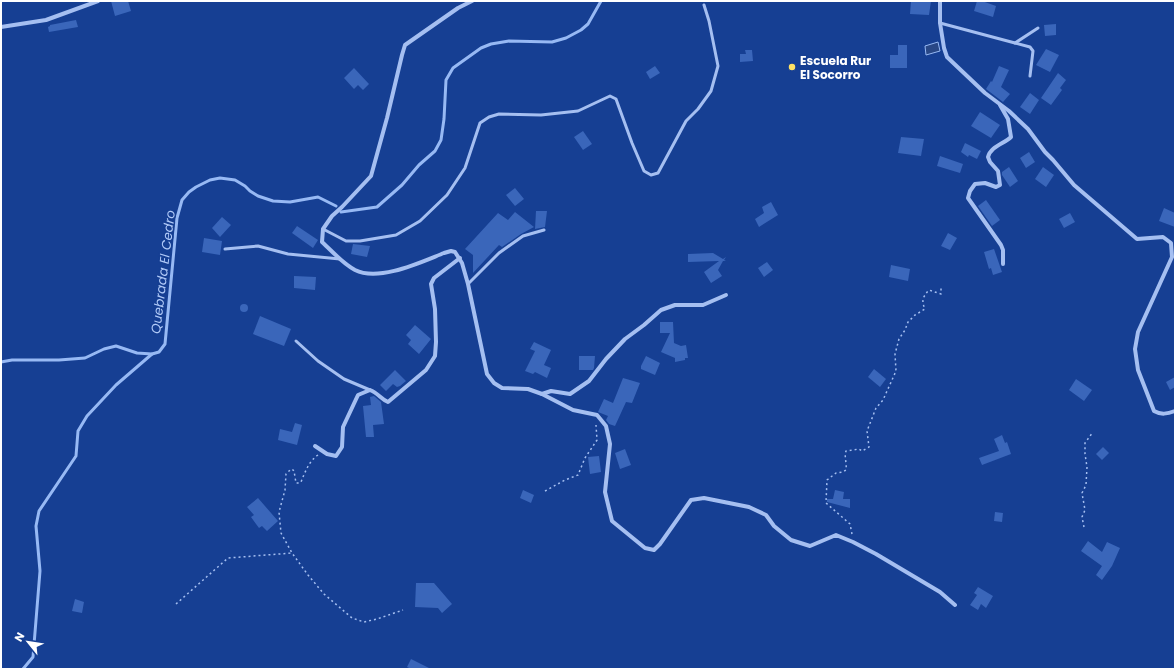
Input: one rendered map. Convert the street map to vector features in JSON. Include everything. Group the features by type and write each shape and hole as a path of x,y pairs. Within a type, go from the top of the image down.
{"street":[{"path":"1,27 46,20 98,1"},
{"path":"472,1 458,8 405,45 387,118 370,176 332,216 323,229 322,242 340,259 357,271 369,274 401,270 451,251 455,252 460,258 468,284 488,374 494,383 502,388 528,389 542,394 573,410 597,415 606,426 610,444 606,492 612,522 645,548 654,550 660,544 691,500 704,498 749,507 766,515 774,526 792,540 810,546 836,535 853,542 940,592 955,605"},
{"path":"940,1 940,23 947,57 985,93 1009,111 1028,129 1045,152 1054,160 1074,185 1138,239 1163,237 1171,243 1172,257 1138,332 1135,349 1138,370 1154,411 1160,414 1175,412"},
{"path":"998,103 1008,119 1011,137 1006,142 991,150 988,157 990,162 998,171 1000,184 996,187 985,183 975,184 970,191 968,198 1001,245 1003,250 1003,264"},
{"path":"315,446 328,454 336,456 342,447 343,427 358,395 370,390 377,392 383,400 388,402 426,370 435,356 436,342 435,309 431,284 434,278 460,258"},
{"path":"542,394 551,391 570,394 589,380 625,339 661,310 676,305 703,305 726,295"}],"lane":[{"path":"323,229 346,241 360,241 396,235 420,222 447,195 465,168 480,123 489,117 499,114 541,115 578,111 610,96 616,99 644,171 651,175 658,173 686,121 698,109 710,91 718,66 709,21 704,5"},
{"path":"940,23 1030,47 1033,51 1030,76"},
{"path":"1015,43 1038,28"},
{"path":"468,284 499,253 523,236 544,230"},
{"path":"225,249 258,246 288,254 340,259"},
{"path":"296,341 318,361 344,379 370,390"}],"path":[{"path":"853,542 850,524 826,503 827,480 836,473 846,470 847,463 844,456 846,451 862,450 869,447 867,431 876,408 882,400 896,371 895,354 899,339 908,322 915,314 924,309 922,302 924,295 929,290 941,294 941,286"},
{"path":"545,491 578,475 585,458 597,440 597,415"},
{"path":"1084,527 1082,517 1085,510 1082,493 1086,485 1087,467 1085,443 1093,432"},
{"path":"328,454 322,453 314,458 301,482 299,483 296,483 294,471 292,469 286,474 285,490 279,512 281,533 292,554 324,594 352,618 364,622 403,610"},
{"path":"176,604 228,558 292,554"}],"water":[{"path":"938,42 940,51 926,55 925,46"}],"building":[{"path":"111,1 128,1 131,11 115,16"},
{"path":"911,1 931,1 929,15 910,14"},
{"path":"977,1 982,1 996,6 993,17 974,11"},
{"path":"76,20 78,27 49,32 48,27 50,25"},
{"path":"1056,24 1056,35 1045,36 1044,25"},
{"path":"898,45 907,45 907,68 890,68 890,55 898,55"},
{"path":"1046,49 1059,55 1050,72 1036,65"},
{"path":"745,50 752,50 753,61 740,62 740,54 746,54"},
{"path":"655,66 660,73 650,79 646,72"},
{"path":"999,66 1009,70 1001,87 1010,94 1003,102 986,89 991,81 992,82"},
{"path":"354,68 369,84 363,90 358,85 354,89 344,78"},
{"path":"1058,73 1066,80 1060,88 1062,90 1051,105 1041,98"},
{"path":"1030,93 1039,100 1030,114 1020,107"},
{"path":"980,112 1000,125 991,138 971,126"},
{"path":"583,131 592,144 583,150 574,137"},
{"path":"901,137 924,139 921,156 898,153"},
{"path":"965,143 981,151 977,159 969,155 968,157 961,152"},
{"path":"1029,152 1035,162 1026,168 1020,158"},
{"path":"940,156 963,164 960,173 937,166"},
{"path":"1009,167 1018,181 1010,187 1002,175 1002,172"},
{"path":"1043,167 1054,175 1046,187 1035,179"},
{"path":"515,188 524,199 515,206 506,195"},
{"path":"986,200 1000,220 992,226 978,206"},
{"path":"771,202 778,215 759,227 755,219 764,213 762,207"},
{"path":"1164,208 1175,213 1175,227 1159,221"},
{"path":"536,211 547,211 545,227 535,229"},
{"path":"515,212 534,227 502,247 499,245 473,273 473,255 465,249 498,213 508,220"},
{"path":"1070,213 1075,222 1064,228 1059,219"},
{"path":"222,217 231,225 220,237 212,228"},
{"path":"297,226 318,240 313,248 292,233"},
{"path":"948,233 957,238 950,250 941,246"},
{"path":"204,238 222,241 220,255 202,252"},
{"path":"353,244 370,246 367,257 351,254"},
{"path":"994,249 1002,272 993,275 991,268 989,269 984,252"},
{"path":"713,253 723,259 726,257 724,260 726,261 723,261 718,270 722,276 711,283 704,272 719,261 688,262 688,254"},
{"path":"767,262 773,270 764,277 758,268"},
{"path":"891,265 910,269 908,281 889,277"},
{"path":"294,276 316,277 315,290 294,288"},
{"path":"242,304 246,304 248,308 246,312 242,312 240,310 240,306"},
{"path":"260,316 291,329 284,346 253,334"},
{"path":"660,322 673,322 674,343 681,346 686,345 688,358 675,362 675,358 661,352 670,333 660,333"},
{"path":"415,325 431,339 419,354 408,344 411,340 406,335"},
{"path":"534,342 551,350 544,365 551,368 547,378 535,372 533,374 525,371 535,351 530,349"},
{"path":"579,356 595,356 593,370 579,370"},
{"path":"646,356 660,363 655,375 641,369"},
{"path":"874,369 886,379 880,387 868,377"},
{"path":"395,370 406,381 397,387 393,384 386,391 380,385"},
{"path":"1175,377 1175,387 1170,390 1166,382"},
{"path":"623,378 640,383 632,403 626,402 615,426 609,424 606,420 608,416 598,412 604,399 613,403"},
{"path":"1076,379 1092,390 1084,401 1069,390"},
{"path":"374,396 381,402 384,424 373,425 374,437 366,437 363,406 371,405 370,397"},
{"path":"295,423 302,425 297,445 278,440 280,429 292,432"},
{"path":"1002,435 1005,443 1007,442 1011,454 982,465 979,458 999,451 994,439"},
{"path":"1103,447 1109,453 1102,460 1096,454"},
{"path":"625,449 631,465 620,469 615,453"},
{"path":"599,456 601,472 590,474 588,457"},
{"path":"523,490 534,495 531,503 520,498"},
{"path":"835,490 844,492 843,499 850,499 850,508 827,502 827,499 833,499"},
{"path":"258,498 278,521 267,531 262,526 259,528 251,517 254,515 247,507"},
{"path":"995,512 1003,513 1002,522 994,521"},
{"path":"1088,541 1102,552 1107,542 1120,548 1112,566 1102,580 1096,575 1102,566 1081,551"},
{"path":"416,583 434,583 452,604 442,613 438,608 415,607"},
{"path":"978,587 993,596 986,608 981,604 978,610 970,605 977,595 974,593"},
{"path":"75,599 84,602 82,613 72,611"},
{"path":"411,659 431,669 411,669 407,667"}],"waterway":[{"name":"Quebrada El Cedro","path":"341,212 377,207 402,185 419,165 435,151 441,140 444,119 446,80 453,68 481,48 491,44 509,41 552,42 566,38 581,30 588,24 601,1"},
{"name":"Quebrada El Cedro","path":"1,362 12,360 59,360 85,358 104,349 116,346 137,353 152,354 159,352 165,344 177,218 182,200 189,192 210,180 220,178 235,180 258,196 273,201 290,202 318,197 336,206"},
{"path":"23,669 33,657 40,571 36,526 39,511 76,456 78,431 87,416 116,385 152,354"}],"place":[{"name":"Escuela Rur El Socorro","path":"792,67"}]}
